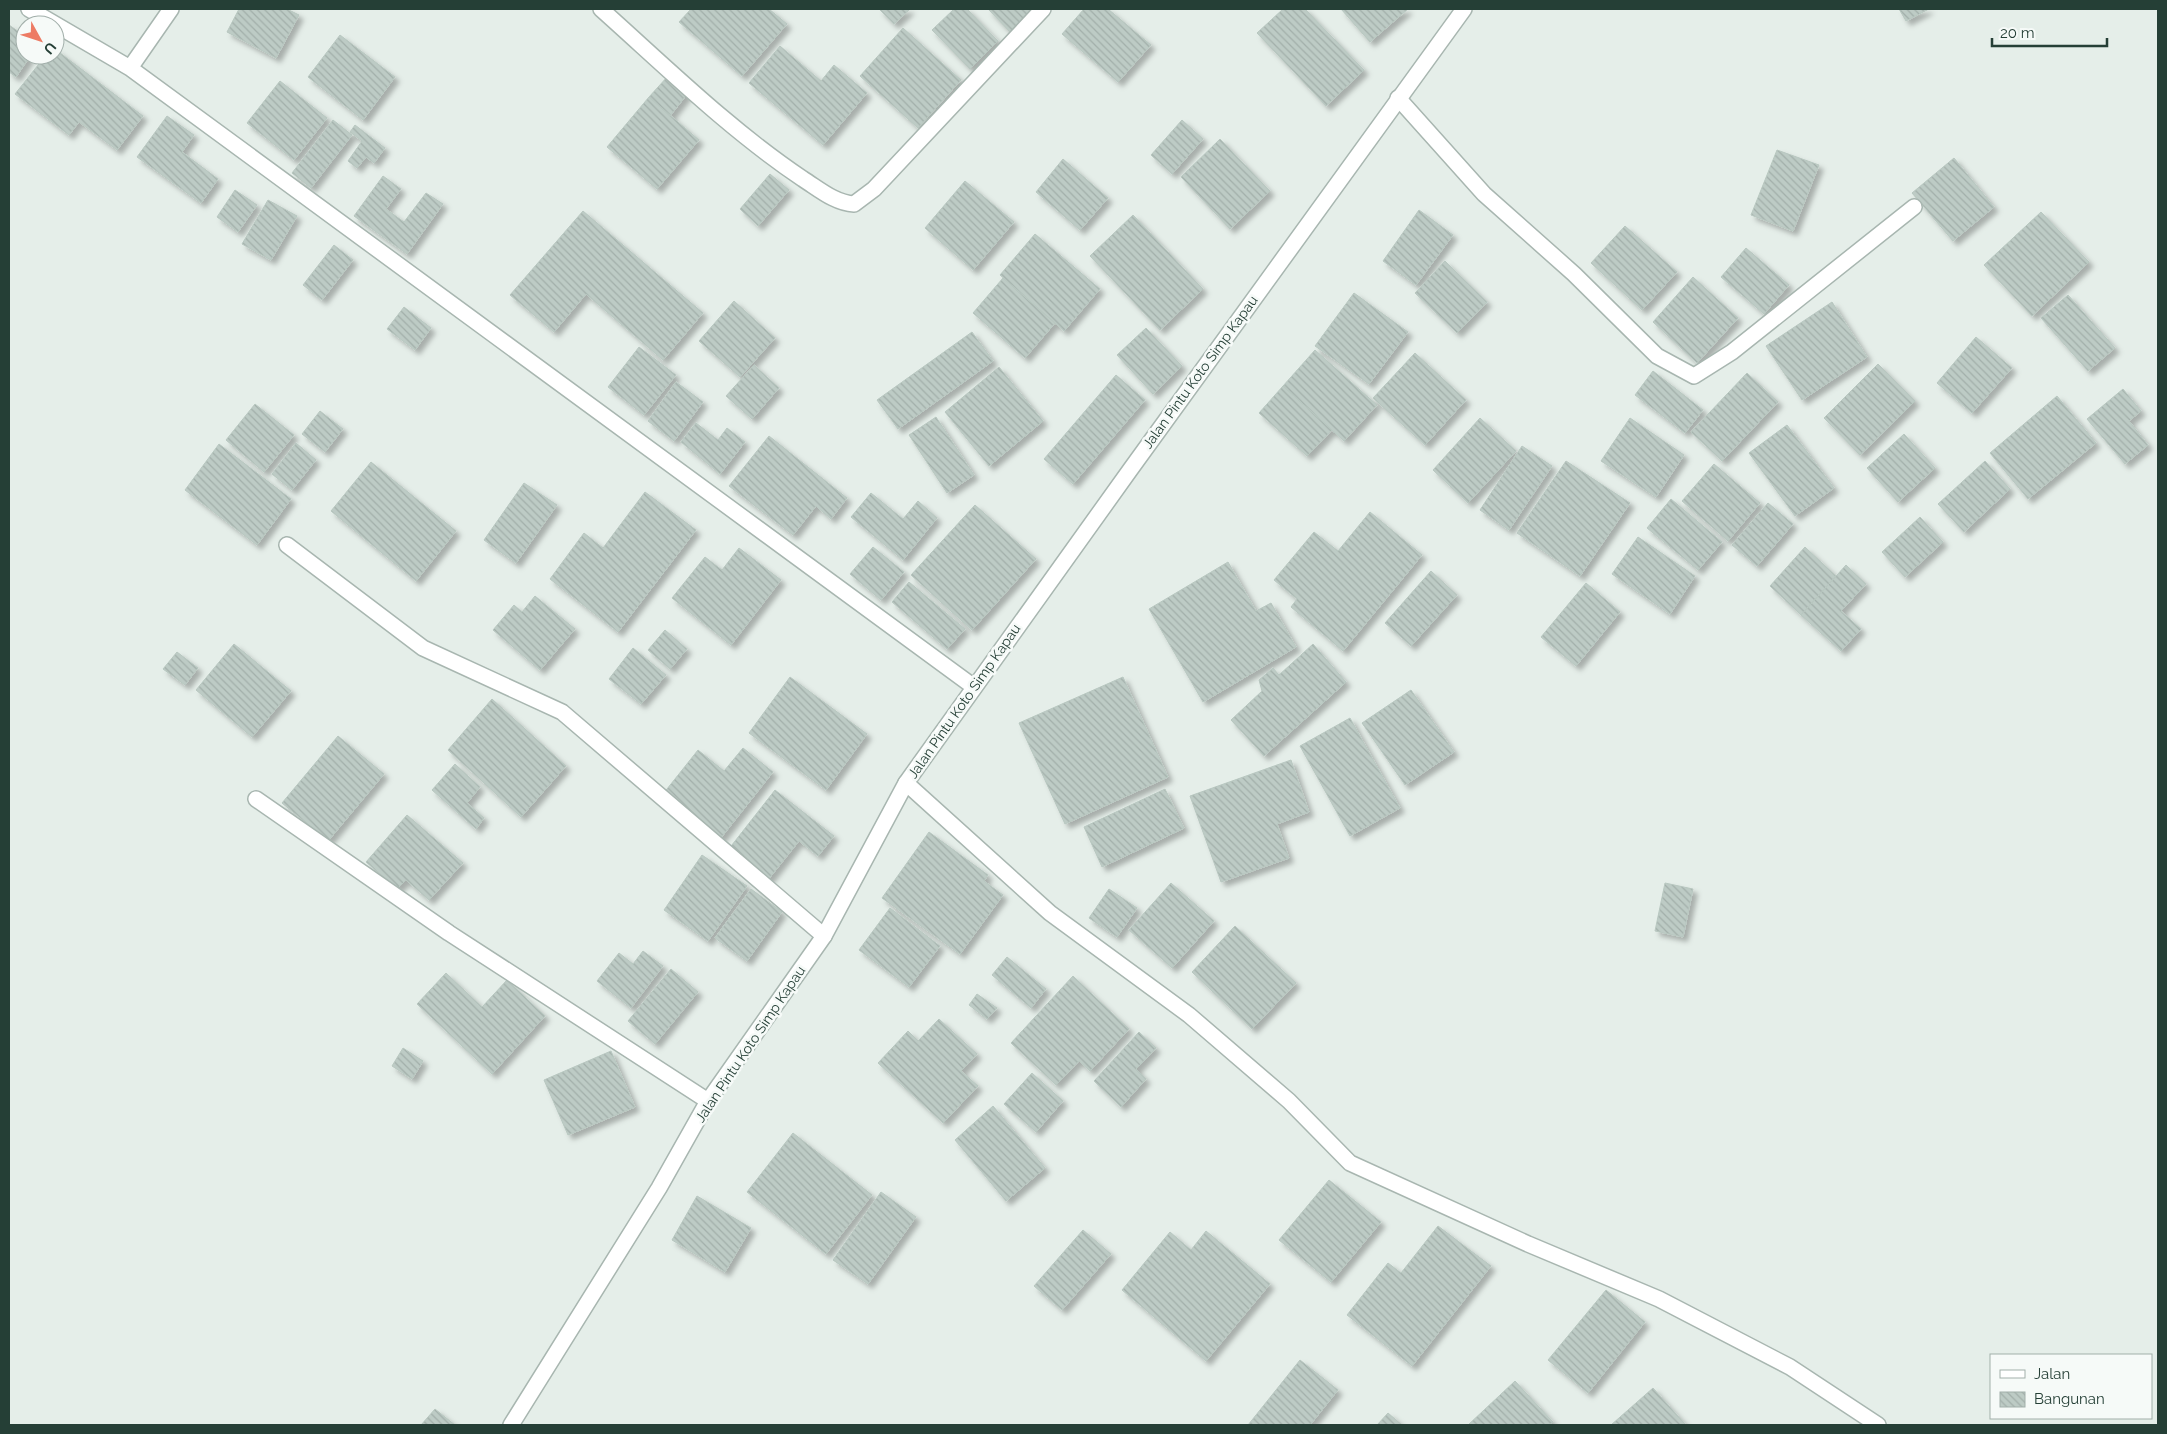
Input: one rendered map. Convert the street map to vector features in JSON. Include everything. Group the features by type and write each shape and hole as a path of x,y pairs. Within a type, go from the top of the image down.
{"street":[{"path":"29,9 130,68 974,686"},
{"path":"130,68 171,9"},
{"path":"601,9 694,93 766,154 826,194 843,203 854,204 874,189 1043,9"},
{"name":"Jalan Pintu Koto Simp Kapau","path":"511,1425 659,1188 708,1101 824,936 906,783 974,686 1464,9"},
{"path":"1398,98 1484,194 1574,274 1657,356 1694,376 1732,352 1914,207"},
{"path":"287,544 423,648 562,712 824,936"},
{"path":"906,783 1050,913 1189,1014 1289,1101 1350,1162 1528,1244 1659,1299 1790,1366 1878,1425"},
{"path":"256,800 450,933 708,1101"}],"building":[{"path":"239,9 287,9 299,15 276,58 227,32"},
{"path":"691,9 769,9 787,24 742,76 679,22"},
{"path":"879,9 910,9 894,24"},
{"path":"954,9 967,9 998,41 970,69 932,30"},
{"path":"988,9 1036,9 1011,33"},
{"path":"1084,9 1108,9 1151,45 1118,82 1062,34"},
{"path":"1283,9 1305,9 1364,70 1326,106 1257,33"},
{"path":"1341,9 1408,9 1370,42"},
{"path":"1899,9 1929,9 1906,21"},
{"path":"9,25 15,29 15,65 24,65 16,77 9,72"},
{"path":"903,28 961,80 918,128 860,76"},
{"path":"340,35 395,77 363,120 308,77"},
{"path":"780,46 821,81 834,65 867,93 823,145 749,83"},
{"path":"65,57 143,116 117,150 79,122 69,135 15,94 38,65 65,65"},
{"path":"668,76 688,93 670,116 649,97"},
{"path":"280,81 327,118 294,160 247,123"},
{"path":"649,97 699,140 657,189 607,147"},
{"path":"167,116 194,135 182,152 218,179 201,203 137,157"},
{"path":"333,120 352,135 311,188 292,173"},
{"path":"1182,120 1203,139 1172,174 1151,155"},
{"path":"355,125 385,148 374,163 366,157 357,168 348,161 362,141 350,132"},
{"path":"1220,139 1270,191 1230,229 1181,177"},
{"path":"1777,150 1819,165 1793,231 1751,215"},
{"path":"1954,158 1994,207 1953,241 1912,193"},
{"path":"1063,159 1108,198 1080,230 1036,192"},
{"path":"770,174 789,190 758,226 740,209"},
{"path":"383,176 401,189 386,209 404,222 426,193 443,204 407,254 354,216"},
{"path":"965,181 1014,222 973,270 925,228"},
{"path":"235,190 257,205 238,232 217,217"},
{"path":"268,200 297,216 271,260 242,244"},
{"path":"1419,210 1453,235 1416,285 1383,261"},
{"path":"583,211 703,313 663,360 586,294 554,332 510,295"},
{"path":"2041,212 2089,262 2032,316 1984,265"},
{"path":"1133,215 1203,289 1160,330 1090,256"},
{"path":"1625,226 1677,272 1642,310 1591,263"},
{"path":"1035,234 1100,289 1064,331 1000,275"},
{"path":"334,245 353,260 322,300 303,285"},
{"path":"1746,248 1789,285 1764,314 1721,277"},
{"path":"1445,261 1487,302 1457,333 1415,293"},
{"path":"1693,277 1738,318 1697,363 1653,322"},
{"path":"1003,278 1055,323 1025,358 973,313"},
{"path":"1354,293 1408,332 1369,384 1315,346"},
{"path":"2068,295 2115,348 2088,371 2041,318"},
{"path":"734,301 775,338 740,377 699,341"},
{"path":"1832,302 1867,357 1802,400 1766,346"},
{"path":"404,307 431,328 415,350 387,329"},
{"path":"1146,328 1182,366 1153,394 1117,355"},
{"path":"972,332 993,361 898,429 877,400"},
{"path":"1976,337 2012,368 1972,413 1937,383"},
{"path":"639,347 676,375 644,415 608,387"},
{"path":"1315,350 1377,405 1344,441 1283,386"},
{"path":"1415,353 1466,400 1425,445 1373,398"},
{"path":"1878,364 1915,401 1860,455 1824,418"},
{"path":"754,365 779,388 752,419 726,396"},
{"path":"999,367 1043,421 989,466 945,412"},
{"path":"1653,371 1703,410 1685,433 1635,395"},
{"path":"1747,373 1778,402 1722,461 1691,432"},
{"path":"1116,375 1145,400 1073,484 1044,459"},
{"path":"676,382 703,402 674,441 648,421"},
{"path":"1283,386 1332,430 1307,456 1259,413"},
{"path":"2123,389 2141,411 2129,421 2148,445 2125,464 2087,419"},
{"path":"2057,396 2096,443 2028,499 1990,453"},
{"path":"255,404 294,435 264,472 226,440"},
{"path":"320,411 343,429 325,452 302,434"},
{"path":"936,417 974,475 947,493 909,435"},
{"path":"1480,418 1516,451 1468,503 1433,470"},
{"path":"1630,418 1684,455 1656,497 1601,461"},
{"path":"696,423 718,440 727,428 745,442 720,474 681,442"},
{"path":"1787,425 1834,488 1795,516 1749,453"},
{"path":"1904,434 1935,468 1898,502 1867,468"},
{"path":"769,436 847,498 831,519 816,506 793,535 729,486"},
{"path":"296,443 316,460 292,490 272,474"},
{"path":"219,444 291,499 257,545 185,490"},
{"path":"1522,446 1552,466 1509,530 1480,510"},
{"path":"1566,461 1630,503 1580,576 1517,533"},
{"path":"1985,461 2010,489 1964,532 1938,504"},
{"path":"371,462 456,531 416,581 331,511"},
{"path":"1714,464 1760,503 1728,541 1682,501"},
{"path":"524,483 557,505 516,563 484,540"},
{"path":"645,492 696,530 618,632 550,579 584,533 603,548"},
{"path":"871,493 903,519 918,501 937,518 903,560 851,517"},
{"path":"1671,499 1722,542 1698,570 1647,528"},
{"path":"1768,503 1793,524 1757,566 1732,545"},
{"path":"975,505 1036,559 972,630 911,575"},
{"path":"1370,512 1422,555 1343,651 1291,607 1297,599 1274,580 1314,532 1338,551"},
{"path":"1920,517 1943,542 1905,577 1882,552"},
{"path":"1638,537 1695,576 1670,614 1612,574"},
{"path":"873,547 904,572 881,600 850,574"},
{"path":"1805,547 1836,576 1801,615 1770,586"},
{"path":"739,548 781,580 731,645 672,598 705,557 722,570"},
{"path":"1228,562 1256,611 1271,603 1296,647 1203,702 1149,609"},
{"path":"1846,565 1866,584 1841,611 1861,629 1841,651 1801,615"},
{"path":"1431,571 1457,595 1411,646 1385,623"},
{"path":"909,582 965,629 947,649 892,602"},
{"path":"1586,583 1620,612 1576,666 1541,637"},
{"path":"535,596 575,629 540,670 493,630 514,605 522,612"},
{"path":"665,630 687,649 670,669 648,650"},
{"path":"234,644 291,691 252,737 196,690"},
{"path":"1313,644 1346,682 1264,756 1231,720 1262,691 1259,680 1273,668 1279,675"},
{"path":"633,648 666,675 641,704 609,679"},
{"path":"177,652 198,668 185,685 163,669"},
{"path":"790,677 867,734 826,790 749,733"},
{"path":"1123,677 1168,777 1065,824 1019,723"},
{"path":"1411,690 1454,752 1405,785 1362,723"},
{"path":"492,699 566,766 521,817 448,750"},
{"path":"1350,718 1400,808 1350,836 1300,746"},
{"path":"338,736 384,774 328,841 282,803"},
{"path":"743,748 773,772 720,839 663,794 698,750 724,771"},
{"path":"1291,760 1309,812 1277,824 1289,858 1221,882 1190,796"},
{"path":"455,764 480,787 467,803 484,818 476,829 432,790"},
{"path":"1165,789 1184,828 1102,867 1084,827"},
{"path":"775,790 834,836 818,856 799,841 767,881 728,850"},
{"path":"407,815 463,863 429,900 406,880 397,889 366,862"},
{"path":"929,832 988,875 984,881 1003,895 960,954 882,898"},
{"path":"702,855 747,886 708,941 664,910"},
{"path":"1171,883 1214,921 1172,968 1129,930"},
{"path":"1665,883 1693,889 1683,937 1655,931"},
{"path":"751,889 782,912 747,961 715,938"},
{"path":"1109,889 1137,908 1117,937 1089,918"},
{"path":"890,908 940,946 909,987 859,950"},
{"path":"1235,926 1296,983 1252,1029 1192,972"},
{"path":"643,951 663,966 631,1008 597,981 619,953 633,964"},
{"path":"1007,957 1046,989 1031,1008 992,975"},
{"path":"671,969 698,992 655,1044 628,1021"},
{"path":"446,973 482,1007 507,980 545,1016 492,1074 417,1004"},
{"path":"1073,976 1129,1029 1090,1071 1079,1061 1056,1085 1011,1043"},
{"path":"977,994 997,1008 987,1019 969,1005"},
{"path":"939,1019 977,1054 961,1071 978,1086 943,1123 878,1063 908,1031 918,1041"},
{"path":"1139,1032 1156,1048 1136,1069 1146,1079 1121,1107 1094,1081"},
{"path":"403,1048 423,1061 412,1079 392,1066"},
{"path":"611,1051 635,1107 568,1135 544,1080"},
{"path":"1032,1073 1063,1101 1036,1132 1004,1104"},
{"path":"993,1106 1045,1168 1006,1201 955,1140"},
{"path":"793,1133 872,1195 826,1254 747,1192"},
{"path":"1329,1180 1381,1222 1331,1282 1279,1240"},
{"path":"881,1192 916,1217 868,1284 833,1260"},
{"path":"697,1196 751,1228 725,1272 672,1240"},
{"path":"1438,1226 1491,1266 1412,1366 1347,1315 1388,1263 1401,1273"},
{"path":"1083,1230 1111,1254 1062,1310 1034,1286"},
{"path":"1206,1231 1270,1284 1206,1361 1122,1290 1170,1232 1191,1250"},
{"path":"1606,1290 1645,1322 1588,1393 1548,1360"},
{"path":"1300,1360 1338,1390 1310,1425 1248,1425"},
{"path":"1515,1381 1553,1422 1549,1425 1468,1425"},
{"path":"1653,1388 1686,1425 1611,1425"},
{"path":"435,1409 455,1425 421,1425"},
{"path":"1388,1413 1402,1425 1377,1425"}]}
